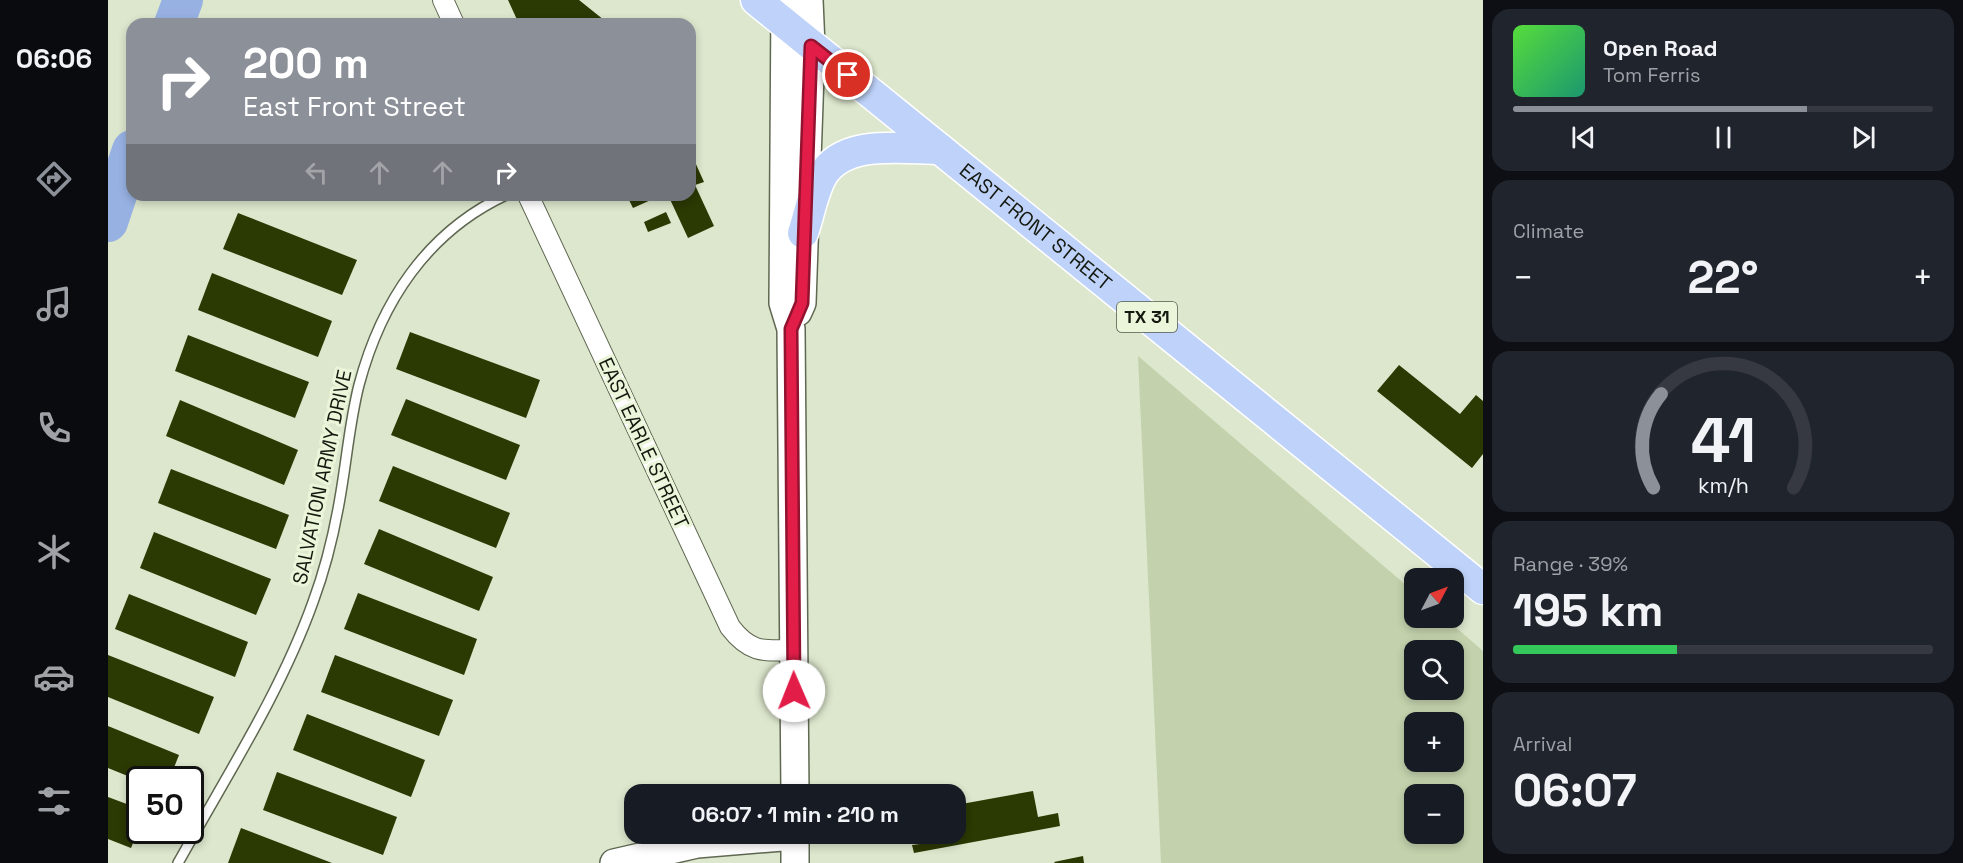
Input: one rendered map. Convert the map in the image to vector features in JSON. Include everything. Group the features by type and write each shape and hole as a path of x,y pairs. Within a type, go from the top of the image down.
{"main road":[{"name":"EAST FRONT STREET","path":"756,0 785,11 811,46 1483,589"},
{"path":"791,329 802,303 811,46 809,0"},
{"path":"785,11 783,303 791,329 795,784"},
{"path":"803,233 821,177 828,167 846,155 869,149 940,149"},
{"path":"615,863 697,844"},
{"path":"795,844 795,863"}],"street":[{"path":"443,0 451,18"},
{"name":"EAST EARLE STREET","path":"531,201 730,627 748,645 757,649 793,650"}],"lane":[{"name":"SALVATION ARMY DRIVE","path":"178,863 290,661 314,601 335,522 359,386 392,300 406,278 436,242 472,213 495,201"}],"green space":[{"path":"1138,356 1404,583 1404,628 1457,628 1483,651 1483,863 1161,863"}],"building":[{"path":"508,0 579,0 602,18 516,18"},
{"path":"696,164 704,182 696,185"},
{"path":"696,187 714,226 688,238 671,201 696,201"},
{"path":"630,201 649,201 633,208"},
{"path":"666,212 671,223 648,232 644,222"},
{"path":"238,213 357,260 342,295 223,249"},
{"path":"212,273 332,321 318,357 198,310"},
{"path":"410,332 540,380 526,418 396,369"},
{"path":"188,335 309,382 295,418 175,371"},
{"path":"1399,365 1460,414 1476,395 1483,401 1483,454 1472,468 1377,391"},
{"path":"406,399 520,445 506,480 391,435"},
{"path":"180,400 298,450 284,485 166,436"},
{"path":"393,466 510,513 496,548 379,501"},
{"path":"171,469 289,515 276,549 158,503"},
{"path":"379,529 493,577 479,611 364,564"},
{"path":"154,532 271,579 256,615 140,568"},
{"path":"358,593 477,639 464,675 344,629"},
{"path":"129,594 248,642 235,677 115,629"},
{"path":"108,655 214,697 199,734 108,697"},
{"path":"335,655 453,700 439,736 321,692"},
{"path":"307,714 425,760 411,797 293,750"},
{"path":"108,726 179,755 175,766 126,766 126,775 108,768"},
{"path":"277,772 397,817 383,855 263,810"},
{"path":"1033,791 1038,817 1058,813 1060,826 966,843 966,803"},
{"path":"108,797 126,804 126,844 133,844 131,848 108,839"},
{"path":"241,828 332,863 228,863"},
{"path":"920,844 963,844 914,853 912,845"},
{"path":"1083,856 1084,863 1054,862"}],"waterway":[{"path":"176,18 183,0"},
{"path":"108,222 126,168"}],"route":[{"path":"794,691 791,329 802,303 811,46 848,75"}]}
